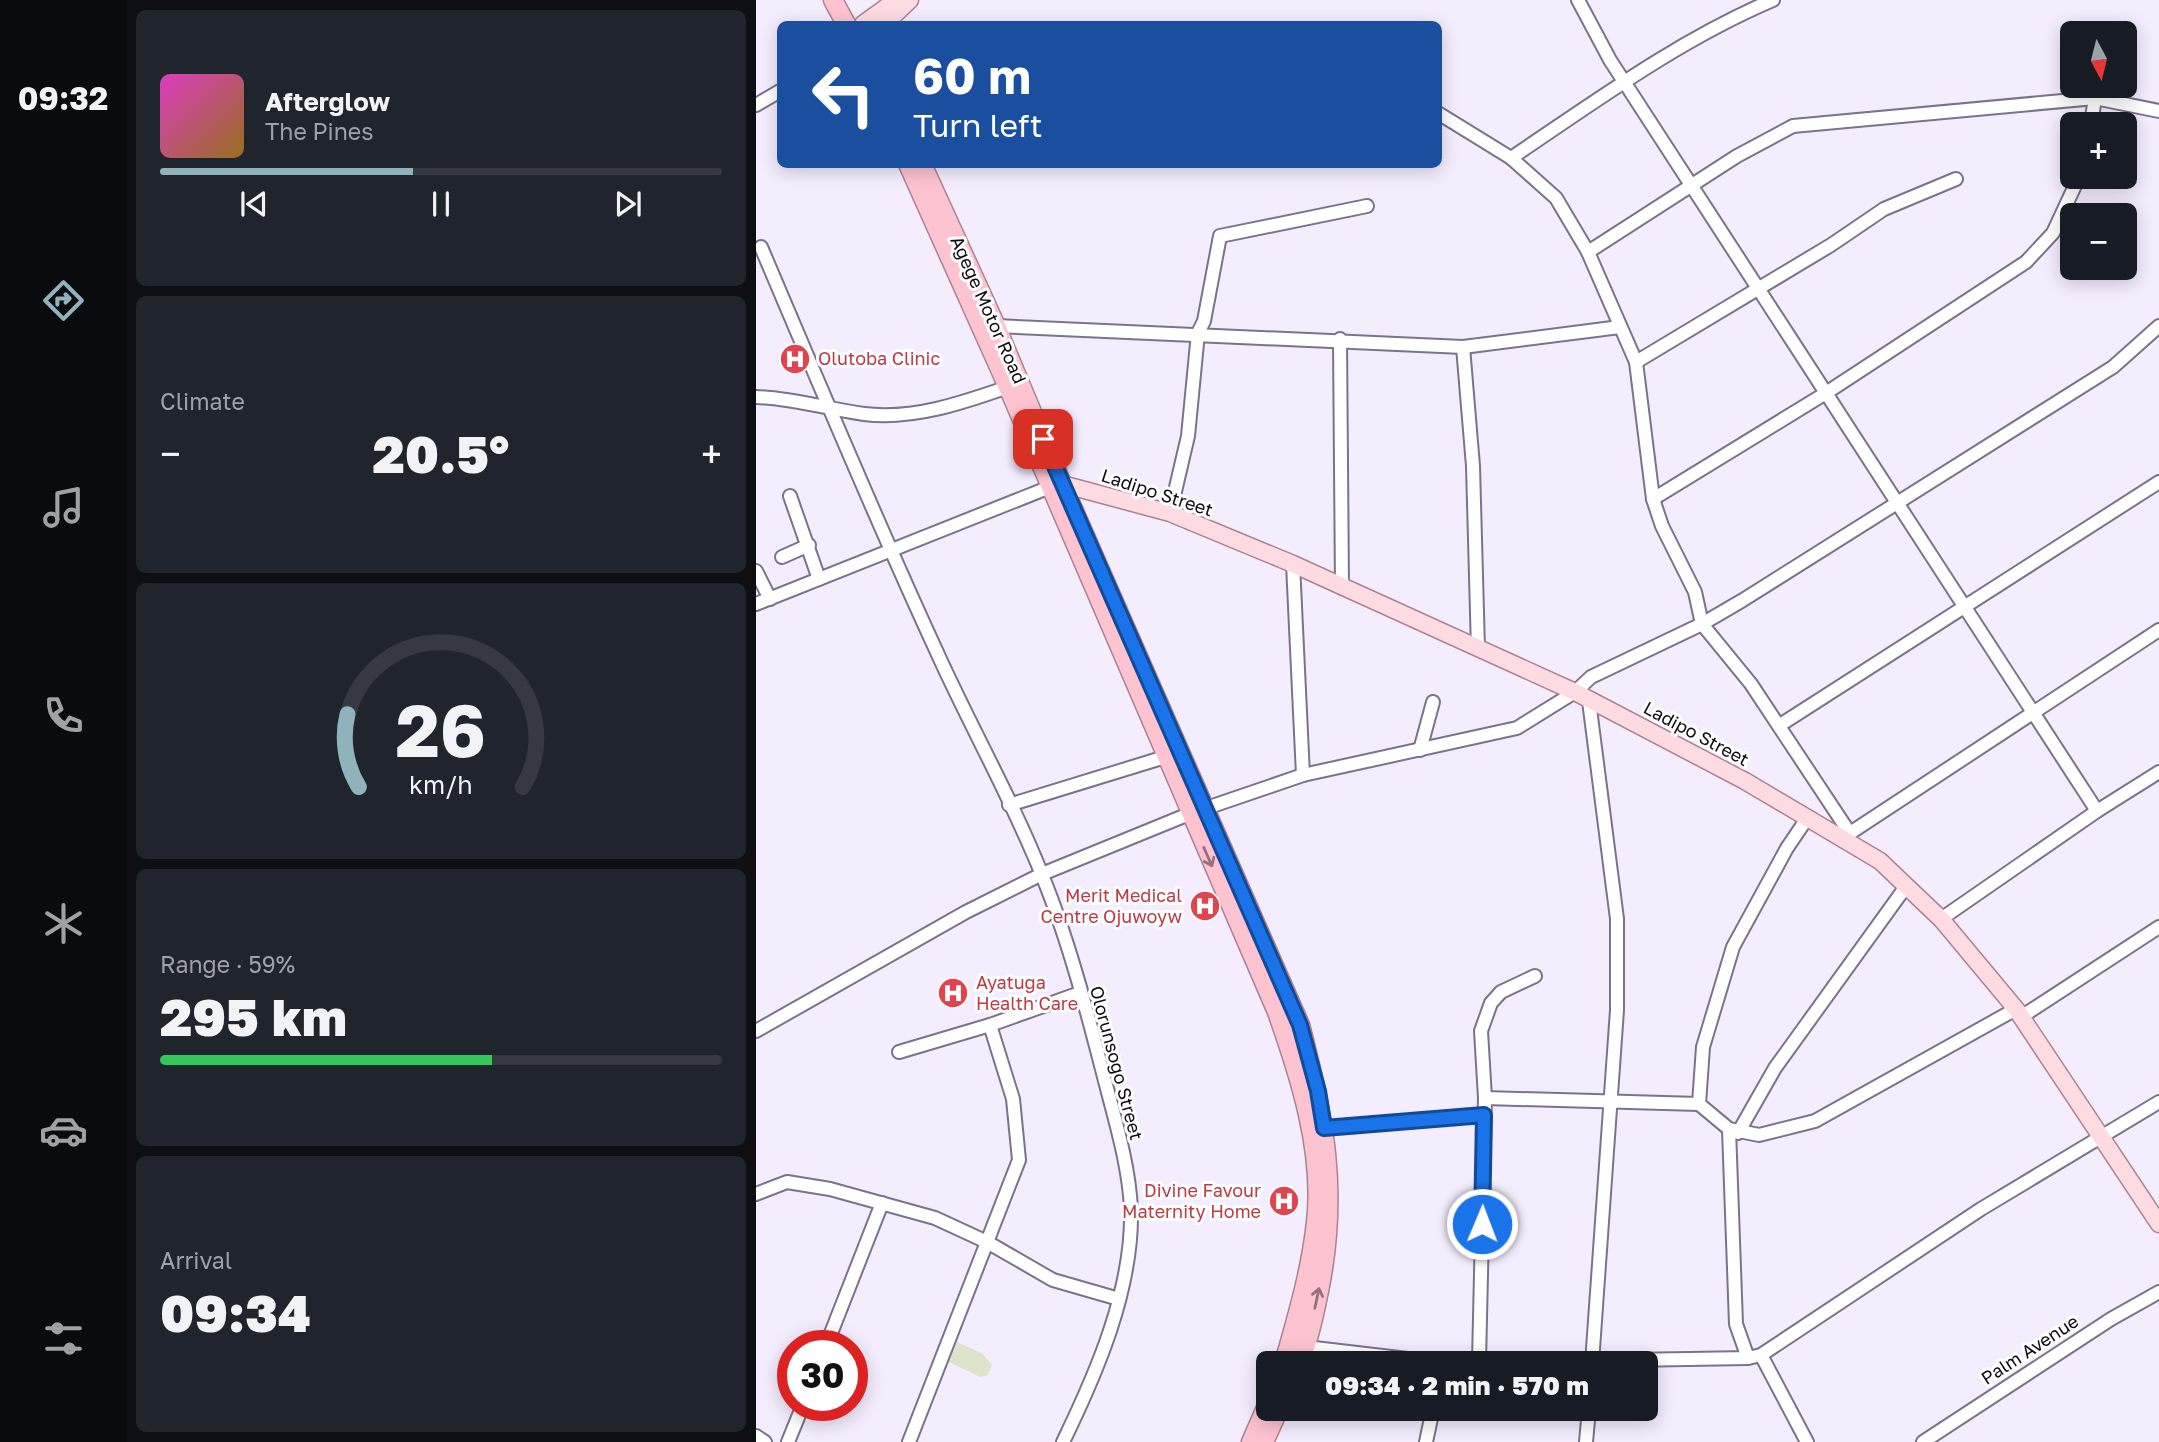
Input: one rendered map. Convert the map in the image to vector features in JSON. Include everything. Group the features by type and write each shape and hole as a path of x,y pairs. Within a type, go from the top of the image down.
{"highway":[{"path":"834,0 844,21"},
{"path":"847,0 859,21"},
{"name":"Agege Motor Road","path":"910,168 1008,387 1056,486 1197,812 1302,1082 1314,1154 1317,1219 1306,1280 1287,1351"},
{"name":"Agege Motor Road","path":"924,168 996,326 1056,486 1165,757 1197,812 1300,1025 1318,1091 1330,1173 1328,1246 1303,1351"},
{"path":"1251,1442 1260,1421"},
{"path":"1264,1442 1274,1421"}],"main road":[{"path":"865,21 896,0"},
{"path":"888,21 910,0"},
{"name":"Ladipo Street","path":"1056,486 1170,513 1293,564 1582,697 1691,751 1808,817 1846,835 1880,861 1941,919 2019,1013 2104,1137 2159,1224"}],"street":[{"path":"1577,0 1609,60 1728,239 1895,502 2097,811"},
{"path":"1511,158 1625,81 1728,19 1773,0"},
{"path":"756,105 777,93"},
{"path":"1588,252 1690,185 1778,131 1793,126 2095,98 2159,111"},
{"path":"2093,112 2095,98"},
{"path":"1442,115 1511,158 1556,198 1588,252 1636,362 1653,499 1662,526 1695,592 1702,624 1725,650 1780,725 1846,835 2159,630"},
{"path":"1636,362 1884,209 1956,179"},
{"path":"1653,499 1826,393 2026,262 2053,233 2073,189"},
{"path":"1170,513 1188,436 1198,333 1204,321 1220,236 1367,206"},
{"name":"Olorunsogo Street","path":"761,247 892,551 1042,874 1080,993 1116,1125 1128,1182 1129,1236 1119,1300 1084,1399 1063,1442"},
{"path":"996,326 1340,339 1463,347 1620,327"},
{"path":"1593,1351 1617,1010 1617,919 1582,697 1591,677 1702,624 2113,367 2159,326"},
{"path":"1340,339 1342,588"},
{"path":"1463,347 1473,466 1478,649"},
{"path":"756,397 790,398 866,414 913,413 959,404 1008,387"},
{"path":"1780,725 2159,482"},
{"path":"756,604 1056,486"},
{"path":"790,496 819,579"},
{"path":"782,557 809,545"},
{"path":"1293,564 1303,775"},
{"path":"756,571 770,599"},
{"path":"756,1031 965,912 1042,874 1197,812 1303,775 1517,728 1582,697"},
{"path":"1420,750 1433,702"},
{"path":"1009,805 1165,757"},
{"path":"1941,919 2097,811 2159,772"},
{"path":"1699,1104 1703,1047 1732,947 1808,817"},
{"path":"1748,1358 1736,1324 1733,1131 1907,885"},
{"path":"1485,1098 1536,1097 1609,1104 1699,1104 1733,1131 1759,1135 1815,1121 2019,1013 2159,927"},
{"path":"1479,1351 1485,1098 1481,1031 1491,1003 1501,992 1535,976"},
{"path":"899,1052 990,1025 1080,993"},
{"path":"909,1442 1019,1160 1013,1099 990,1025"},
{"path":"1658,1360 1748,1358 1761,1355 1982,1209 2159,1102"},
{"path":"1324,1128 1484,1115"},
{"path":"756,1194 787,1182 830,1189 935,1218 987,1242 1054,1280 1119,1300"},
{"path":"832,1330 882,1203"},
{"name":"Palm Avenue","path":"1923,1442 2153,1295 2159,1286"},
{"path":"1761,1355 1807,1442"},
{"path":"788,1442 797,1421"},
{"path":"1426,1442 1430,1421"},
{"path":"1586,1442 1588,1421"},
{"path":"756,1436 765,1442"}],"green space":[{"path":"955,1341 983,1354 992,1365 988,1375 980,1377 947,1361"}],"place":[{"name":"Olutoba Clinic","path":"795,359"},
{"name":"Merit Medical Centre Ojuwoyw","path":"1205,906"},
{"name":"Ayatuga Health Care","path":"953,993"},
{"name":"Divine Favour Maternity Home","path":"1284,1201"}],"route":[{"path":"1043,439 1300,1025 1318,1091 1324,1128 1484,1115 1482,1224"}]}
